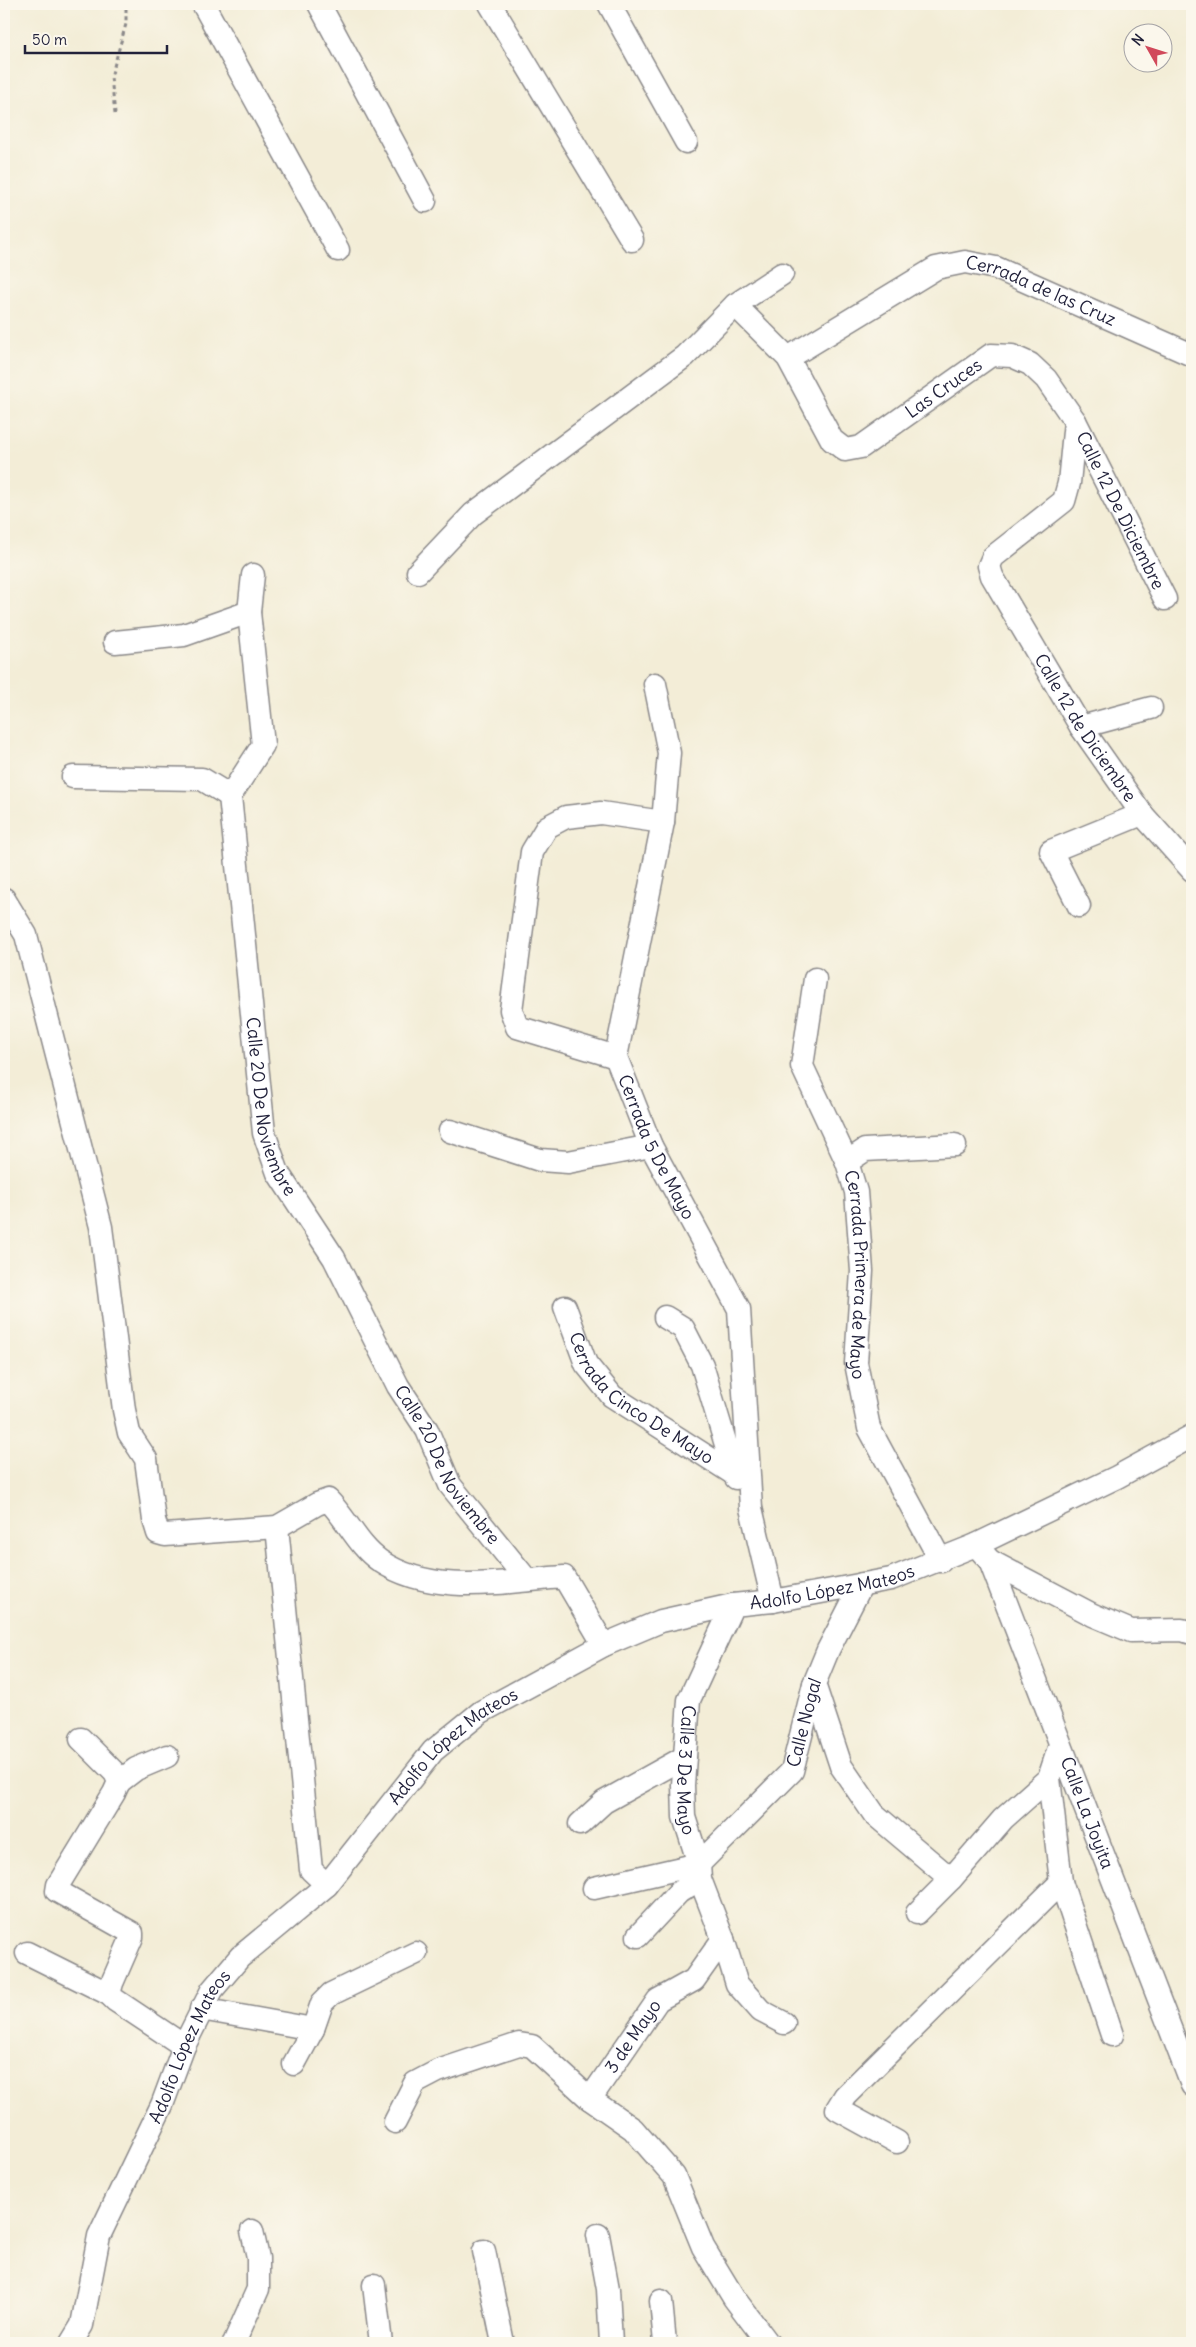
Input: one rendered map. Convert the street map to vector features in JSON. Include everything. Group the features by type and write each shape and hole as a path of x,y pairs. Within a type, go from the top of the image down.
{"street":[{"path":"203,4 338,250"},
{"path":"319,4 425,201"},
{"path":"490,4 632,240"},
{"path":"608,4 686,142"},
{"name":"Cerrada de las Cruz","path":"788,358 936,268 965,262 996,268 1192,355"},
{"path":"418,572 473,514 685,356 735,305 782,274"},
{"name":"Las Cruces","path":"735,305 788,358 832,440 845,450 861,447 991,355 1012,356 1030,364 1046,379 1075,421"},
{"name":"Calle 12 de Diciembre","path":"1075,421 1069,483 1064,501 993,557 989,566 992,576 1081,727 1142,814 1192,870"},
{"name":"Calle 12 De Diciembre","path":"1075,421 1166,599"},
{"path":"73,777 202,779 230,796 263,745 249,612 253,575"},
{"path":"115,642 184,635 249,612"},
{"name":"Cerrada 5 De Mayo","path":"655,684 669,753 662,822 616,1057 651,1146 740,1308 750,1508 773,1601"},
{"name":"Calle 12 De Diciembre","path":"1081,727 1150,708"},
{"name":"Calle 20 De Noviembre","path":"230,796 264,1133 278,1173 334,1258 398,1386 427,1430 450,1485 527,1580"},
{"path":"616,1057 517,1027 511,1010 532,852 547,826 566,817 601,813 662,822"},
{"path":"1079,906 1051,852 1142,814"},
{"path":"4,899 26,935 101,1227 124,1410 129,1433 146,1458 154,1520 158,1533 165,1535 277,1527 317,1504 328,1500 336,1508 356,1537 379,1561 414,1578 461,1585 564,1577 604,1645"},
{"name":"Cerrada Primera de Mayo","path":"815,979 802,1066 847,1162 856,1192 862,1271 856,1363 869,1428 941,1561"},
{"path":"450,1131 540,1160 568,1162 651,1146"},
{"path":"847,1162 865,1150 955,1145"},
{"name":"Cerrada Cinco De Mayo","path":"565,1307 586,1364 612,1396 734,1474"},
{"path":"665,1317 683,1328 702,1365 734,1474 750,1508"},
{"name":"Adolfo López Mateos","path":"71,2343 82,2325 98,2236 121,2185 162,2105 184,2046 212,1990 240,1958 327,1886 433,1751 481,1712 604,1645 661,1621 733,1605 773,1601 891,1579 941,1561 983,1553 1192,1436"},
{"path":"277,1527 311,1870 327,1886"},
{"path":"983,1553 1093,1615 1131,1631 1182,1630 1192,1632"},
{"name":"Calle La Joyita","path":"983,1553 1192,2085"},
{"name":"Calle Nogal","path":"638,1936 792,1771 814,1684 828,1650 862,1584"},
{"name":"Calle 3 De Mayo","path":"733,1605 689,1700 683,1785 684,1816 737,1984 761,2010 784,2023"},
{"path":"814,1684 841,1766 874,1814 951,1879"},
{"path":"81,1739 115,1773 118,1782"},
{"path":"1060,1745 1049,1778 1061,1882 1112,2035"},
{"path":"109,1994 112,1982 132,1938 132,1933 57,1891 58,1885 114,1793 118,1782 136,1769 166,1756"},
{"path":"580,1824 604,1802 685,1757"},
{"path":"917,1913 951,1879 1003,1819 1049,1778"},
{"path":"594,1888 700,1871"},
{"path":"897,2142 837,2109 845,2096 1061,1882"},
{"name":"3 de Mayo","path":"590,2100 658,2000 694,1980 724,1939"},
{"path":"27,1953 109,1994 115,2000 184,2046"},
{"path":"294,2064 313,2029 322,2003 331,1994 416,1953"},
{"path":"201,2009 313,2029"},
{"path":"395,2122 415,2083 438,2071 519,2044 532,2046 590,2100 633,2129 674,2176 703,2246 734,2298 768,2343"},
{"path":"234,2343 258,2289 258,2258 252,2231"},
{"path":"598,2235 608,2289 611,2343"},
{"path":"484,2251 503,2343"},
{"path":"374,2285 382,2343"},
{"path":"661,2301 665,2343"}],"path":[{"path":"115,114 111,77 126,24 126,4"}]}
